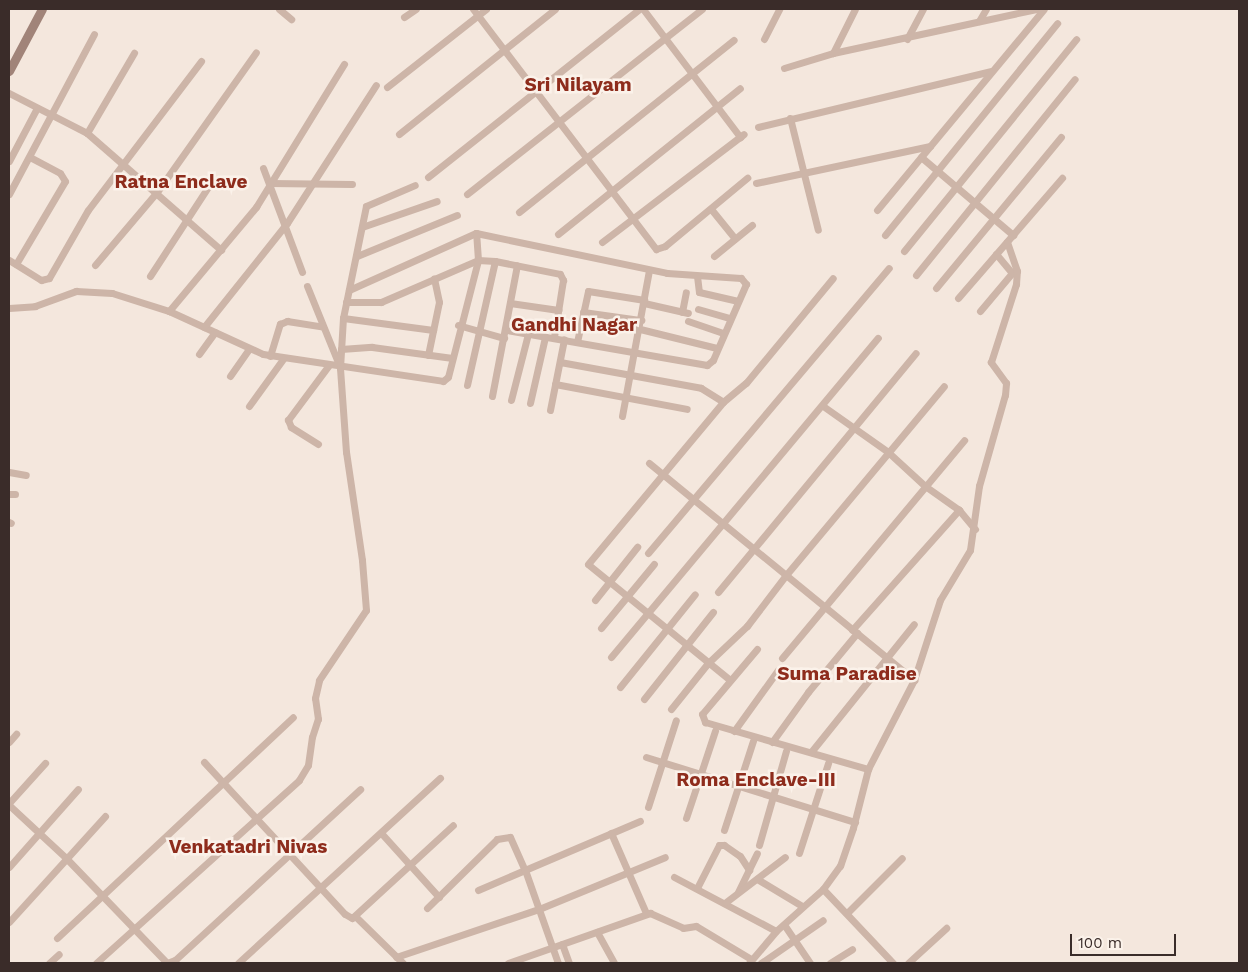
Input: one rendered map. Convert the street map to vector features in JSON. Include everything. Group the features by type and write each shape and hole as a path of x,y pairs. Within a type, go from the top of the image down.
{"main road":[{"path":"9,71 42,9"}],"street":[{"path":"279,9 291,19"},
{"path":"404,17 416,9"},
{"path":"473,9 533,91 656,249 662,249 747,178"},
{"path":"387,87 486,9"},
{"path":"399,134 556,9"},
{"path":"428,177 533,91 639,9"},
{"path":"602,242 742,136 643,9"},
{"path":"467,194 702,9"},
{"path":"764,39 779,9"},
{"path":"833,53 855,9"},
{"path":"907,39 923,9"},
{"path":"979,21 986,9"},
{"path":"784,68 833,53 907,39 1036,9"},
{"path":"877,210 1044,9"},
{"path":"885,235 1057,23"},
{"path":"9,194 94,34"},
{"path":"904,251 1076,39"},
{"path":"519,212 734,40"},
{"path":"95,265 157,192 256,52"},
{"path":"87,134 134,53"},
{"path":"9,260 41,280 49,278 88,210 201,60"},
{"path":"169,311 221,250 270,183 344,64"},
{"path":"758,127 991,71"},
{"path":"916,275 1075,79"},
{"path":"204,327 286,225 376,85"},
{"path":"558,234 740,88"},
{"path":"9,93 87,134 124,163 221,250"},
{"path":"9,161 37,108"},
{"path":"790,118 818,230"},
{"path":"936,288 1061,137"},
{"path":"756,183 930,146"},
{"path":"16,264 66,181 60,173 30,157"},
{"path":"921,157 1013,235"},
{"path":"263,168 286,225 302,272"},
{"path":"958,298 1062,178"},
{"path":"270,183 352,184"},
{"path":"96,963 305,773 318,719 315,698 319,680 366,610 362,560 346,452 340,368 343,318 368,203 415,184"},
{"path":"150,276 208,187"},
{"path":"362,227 437,201"},
{"path":"711,209 735,239"},
{"path":"357,256 457,215"},
{"path":"714,256 752,225"},
{"path":"349,290 476,233 649,270 744,280 746,284 717,348 707,365 635,354 554,337 506,330"},
{"path":"9,308 35,306 76,291 112,293 169,311 249,349 270,356 340,368 394,372 443,382 448,377 458,325 478,260 476,233"},
{"path":"611,833 626,873 646,913 688,930 696,926 750,961 776,931 785,926 802,906 823,888 840,866 855,822 868,769 914,680 940,600 968,556 975,529 979,486 1005,389 1003,377 992,362 1016,284 1017,271 1006,242"},
{"path":"980,311 1012,273 996,254"},
{"path":"346,302 380,302 478,260 495,261 560,274 563,280 554,337"},
{"path":"468,385 482,332 495,261"},
{"path":"492,396 517,265"},
{"path":"648,553 889,268"},
{"path":"622,416 624,396 640,329 649,270"},
{"path":"697,276 699,292 738,301"},
{"path":"730,680 588,564 723,402 746,383 833,278"},
{"path":"428,355 439,302 434,279"},
{"path":"307,286 340,368"},
{"path":"577,342 588,291 685,312 686,292"},
{"path":"510,303 558,310"},
{"path":"698,309 730,318"},
{"path":"583,312 641,320"},
{"path":"343,318 433,330"},
{"path":"270,356 280,324 287,321 323,327"},
{"path":"688,321 723,333"},
{"path":"458,325 504,338"},
{"path":"640,329 717,348"},
{"path":"200,354 215,332"},
{"path":"511,400 528,334"},
{"path":"530,403 545,337"},
{"path":"611,657 878,338"},
{"path":"550,410 564,339"},
{"path":"341,349 372,347 452,358"},
{"path":"230,376 249,349"},
{"path":"718,592 754,551 916,353"},
{"path":"249,406 283,359"},
{"path":"560,362 701,388 723,402"},
{"path":"318,444 291,427 288,420 329,365"},
{"path":"555,384 687,409"},
{"path":"671,709 708,663 747,626 786,575 944,386"},
{"path":"823,406 888,452 925,486 959,510 975,529"},
{"path":"782,658 964,440"},
{"path":"648,463 914,680"},
{"path":"9,472 26,475"},
{"path":"772,742 855,631 959,510"},
{"path":"595,600 637,547"},
{"path":"601,628 654,564"},
{"path":"620,687 695,594"},
{"path":"644,699 713,612"},
{"path":"810,752 914,624"},
{"path":"757,649 702,717 710,724 868,769"},
{"path":"734,731 778,670"},
{"path":"57,938 293,717"},
{"path":"648,807 664,763 676,720"},
{"path":"686,818 716,731"},
{"path":"9,742 16,734"},
{"path":"724,830 753,741"},
{"path":"738,892 758,849 786,751"},
{"path":"646,757 855,822"},
{"path":"204,762 345,914 352,918 411,866 453,825"},
{"path":"45,763 9,804 65,857 160,959 171,962 290,856 360,789"},
{"path":"799,853 828,763"},
{"path":"238,963 382,834 440,778"},
{"path":"9,867 78,789"},
{"path":"9,922 65,857 105,816"},
{"path":"478,890 640,821"},
{"path":"382,834 439,897"},
{"path":"427,908 501,837 510,838 514,842 525,870 558,963"},
{"path":"697,888 718,845 724,845 740,856 749,870"},
{"path":"396,957 539,909 665,857"},
{"path":"726,902 785,857"},
{"path":"848,912 902,858"},
{"path":"674,877 726,902 776,931"},
{"path":"757,879 802,906"},
{"path":"823,888 848,912 893,963"},
{"path":"508,963 646,913"},
{"path":"356,916 403,963"},
{"path":"761,963 824,920"},
{"path":"785,926 810,963"},
{"path":"908,963 946,928"},
{"path":"597,932 614,963"},
{"path":"562,944 570,963"},
{"path":"830,963 852,949"},
{"path":"49,963 59,954"}],"district":[{"name":"Sri Nilayam","path":"578,85"},
{"name":"Ratna Enclave","path":"181,182"},
{"name":"Gandhi Nagar","path":"574,325"},
{"name":"Suma Paradise","path":"847,674"},
{"name":"Roma Enclave-III","path":"756,780"},
{"name":"Venkatadri Nivas","path":"248,847"}]}
